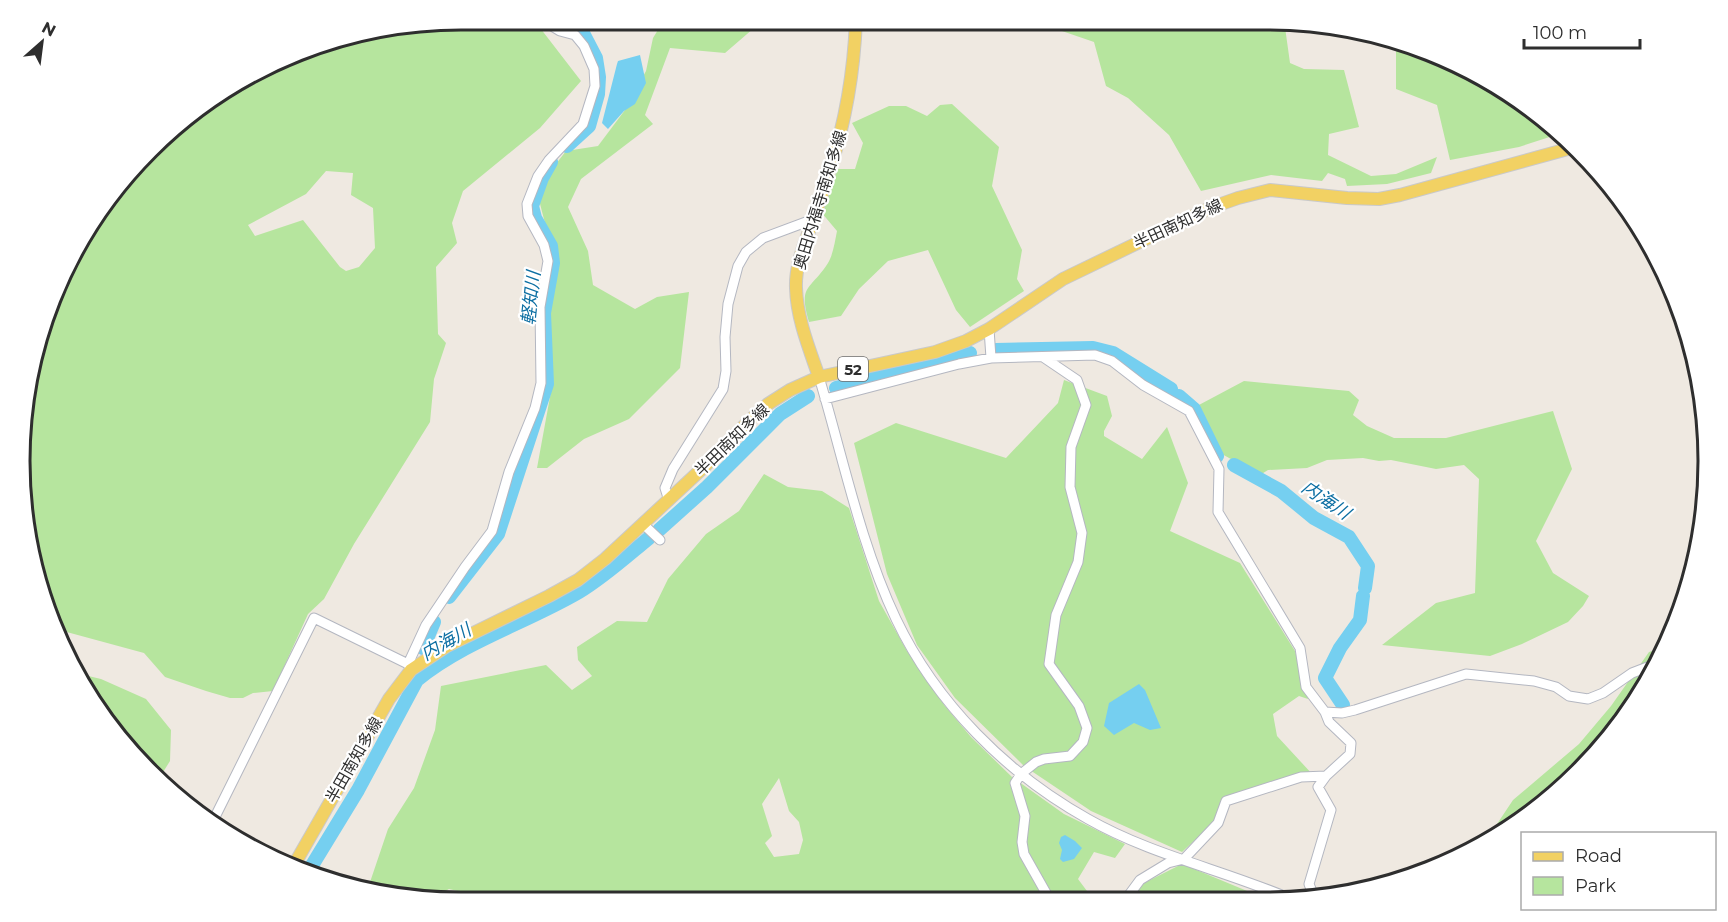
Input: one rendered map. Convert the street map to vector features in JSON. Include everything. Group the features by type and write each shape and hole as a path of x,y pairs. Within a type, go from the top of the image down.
{"main road":[{"name":"奥田内福寺南知多線","path":"819,377 804,333 796,287 801,252 814,219 845,120 852,78 855,30"},
{"name":"半田南知多線","path":"298,860 389,699 410,667 578,580 605,559 669,501 768,404 790,390 819,377 935,352 966,341 989,329 1063,279 1210,208 1238,198 1270,190 1379,199 1565,150"}],"street":[{"path":"216,815 314,618 410,667 426,625 492,531 509,472 535,408 542,383 540,307 548,261 543,245 528,216 527,204 538,176 549,160 583,124 595,87 594,69 584,45 575,35 557,30"},
{"path":"669,501 665,488 673,469 723,389 726,371 725,337 728,304 738,266 746,252 763,238 814,219"},
{"path":"989,329 991,358"},
{"path":"825,399 958,364 991,358 1095,355 1112,361 1143,385 1189,411 1219,469 1218,512 1300,648 1306,687 1329,722 1351,743 1350,754 1326,776 1318,787 1331,810 1309,884 1311,889"},
{"path":"1043,357 1077,380 1086,405 1071,447 1070,487 1082,533 1078,562 1056,615 1049,664 1079,706 1087,728 1083,742 1070,756 1036,762 1021,774 1015,783 1025,816 1023,848 1046,892"},
{"path":"819,377 868,546 896,620 929,675 950,704 988,746 1021,774 1088,820 1111,831 1272,892"},
{"path":"643,524 660,540"},
{"path":"1324,712 1342,713 1355,710 1466,674 1534,681 1557,687 1569,696 1588,699 1603,693 1632,673 1645,668"},
{"path":"1131,892 1140,880 1168,863 1184,859 1218,823 1226,801 1301,777 1326,776"}],"green space":[{"path":"542,30 581,81 540,128 463,191 452,223 457,243 436,267 438,334 446,343 434,379 430,422 354,544 324,599 308,614 273,691 253,693 243,698 230,698 206,691 165,677 144,653 65,632 45,573 34,517 30,461 38,377 53,322 74,270 88,245 119,199 156,156 199,119 270,74 322,53 377,38 433,31","holes":["326,171 353,173 351,195 373,208 375,248 359,267 346,271 340,267 303,220 255,236 248,225 306,194"]},
{"path":"658,30 752,30 725,53 670,48 645,115 653,124 581,179 568,207 588,251 593,285 635,309 657,297 689,292 680,368 629,419 584,439 547,468 537,468 552,386 549,322 558,263 555,246 546,227 539,200 549,173 566,151 598,146 625,110 646,71 653,38"},
{"path":"1059,30 1285,31 1290,63 1304,69 1344,70 1359,127 1329,134 1328,155 1371,176 1396,174 1437,157 1431,173 1387,184 1347,186 1345,179 1328,173 1322,181 1271,175 1201,191 1169,135 1128,98 1106,86 1094,42"},
{"path":"1396,50 1458,74 1483,88 1551,137 1519,147 1450,160 1437,105 1396,89"},
{"path":"952,104 999,147 992,186 1022,250 1017,279 1024,291 970,327 956,310 928,250 888,261 859,289 841,316 809,322 805,294 830,260 837,231 821,212 838,169 855,169 863,143 852,123 889,106 906,106 927,116 940,105"},
{"path":"1064,380 1107,396 1112,416 1104,431 1104,436 1142,459 1167,427 1188,483 1170,531 1240,563 1295,651 1308,699 1299,696 1273,714 1277,736 1313,775 1225,798 1215,821 1182,852 1091,811 1024,766 955,698 917,645 887,574 854,443 896,423 1006,458 1058,403"},
{"path":"1244,381 1349,391 1359,400 1353,415 1367,426 1394,438 1446,438 1553,411 1572,469 1536,541 1553,573 1589,596 1583,606 1568,622 1490,656 1382,645 1436,603 1475,593 1479,479 1464,465 1436,469 1391,460 1379,461 1363,458 1327,460 1307,468 1268,470 1260,475 1220,453 1197,406"},
{"path":"764,474 788,487 822,491 849,508 879,601 907,651 945,706 971,737 1012,777 1064,814 1125,844 1115,858 1094,852 1078,879 1089,892 462,892 449,889 445,891 433,891 370,882 388,829 414,788 435,730 441,686 546,665 572,690 592,676 578,660 577,647 617,621 647,622 668,579 706,534 739,511","holes":["779,778 789,811 799,822 803,840 799,854 774,857 765,843 772,836 762,804"]},
{"path":"1655,650 1625,700 1591,745 1551,785 1496,825 1513,800 1579,744 1611,706 1649,652"},
{"path":"88,676 101,679 146,699 171,730 170,761 163,772 156,766 119,723"},
{"path":"1182,864 1250,892 1137,892 1142,884"}],"water":[{"path":"640,55 646,83 635,104 624,111 608,129 602,123 618,61"},
{"path":"1139,684 1145,690 1161,728 1150,730 1134,723 1114,735 1104,726 1109,703"},
{"path":"1065,835 1082,848 1074,859 1063,862 1060,859 1062,850 1059,843 1061,837"}],"waterway":[{"name":"軽知川","path":"567,146 589,126 598,94 599,77 596,58 583,33 575,30"},
{"name":"軽知川","path":"449,597 498,534 547,384 544,313 553,263 551,246 535,218 532,206 542,178 551,162"},
{"name":"内海川","path":"996,350 1093,348 1113,353 1171,389"},
{"name":"内海川","path":"836,388 970,353"},
{"name":"内海川","path":"659,530 707,487 780,414 808,396"},
{"name":"内海川","path":"1179,396 1194,409 1217,456"},
{"name":"内海川","path":"1234,465 1281,491 1314,518 1349,537 1368,566 1365,588"},
{"name":"内海川","path":"312,865 358,790 417,680 475,643 579,592 649,538"},
{"name":"内海川","path":"1343,705 1325,678 1340,648 1360,620 1363,596"},
{"name":"軽知川","path":"423,648 434,622"}]}
